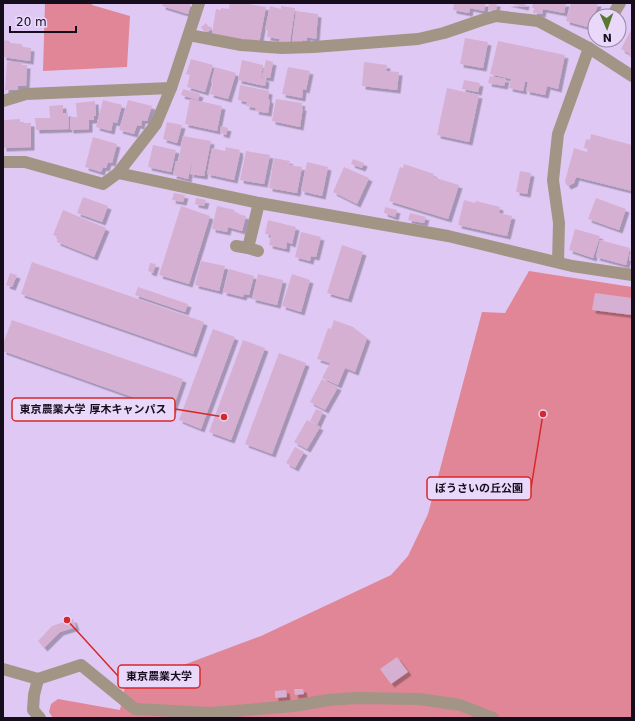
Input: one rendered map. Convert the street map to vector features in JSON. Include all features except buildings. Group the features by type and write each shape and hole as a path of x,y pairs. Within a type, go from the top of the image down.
{"street":[{"path":"3,162 25,162 103,184 118,173 156,124 171,88 198,3"},
{"path":"189,34 241,45 282,48 314,47 418,39 444,33 496,16 538,20 587,44"},
{"path":"558,262 559,222 553,180 558,134 591,48"},
{"path":"595,48 632,76"},
{"path":"3,101 26,94 171,88"},
{"path":"118,173 260,203 448,236 572,266 632,275"},
{"path":"247,248 260,203"},
{"path":"3,669 38,679 81,665 136,709 210,713 294,706 335,699 419,699 460,705 493,718"},
{"path":"38,679 34,695 33,710 40,718"}],"shaded area":[{"path":"45,3 92,3 92,5 130,16 127,67 43,71"},
{"path":"529,271 632,287 632,718 53,718 49,712 51,704 58,699 120,710 126,681 146,679 261,636 391,575 408,556 428,514 482,312 505,313"}],"place":[{"name":"ぼうさいの丘公園","path":"543,414"},
{"name":"東京農業大学 厚木キャンパス","path":"224,417"},
{"name":"東京農業大学","path":"67,620"}]}
